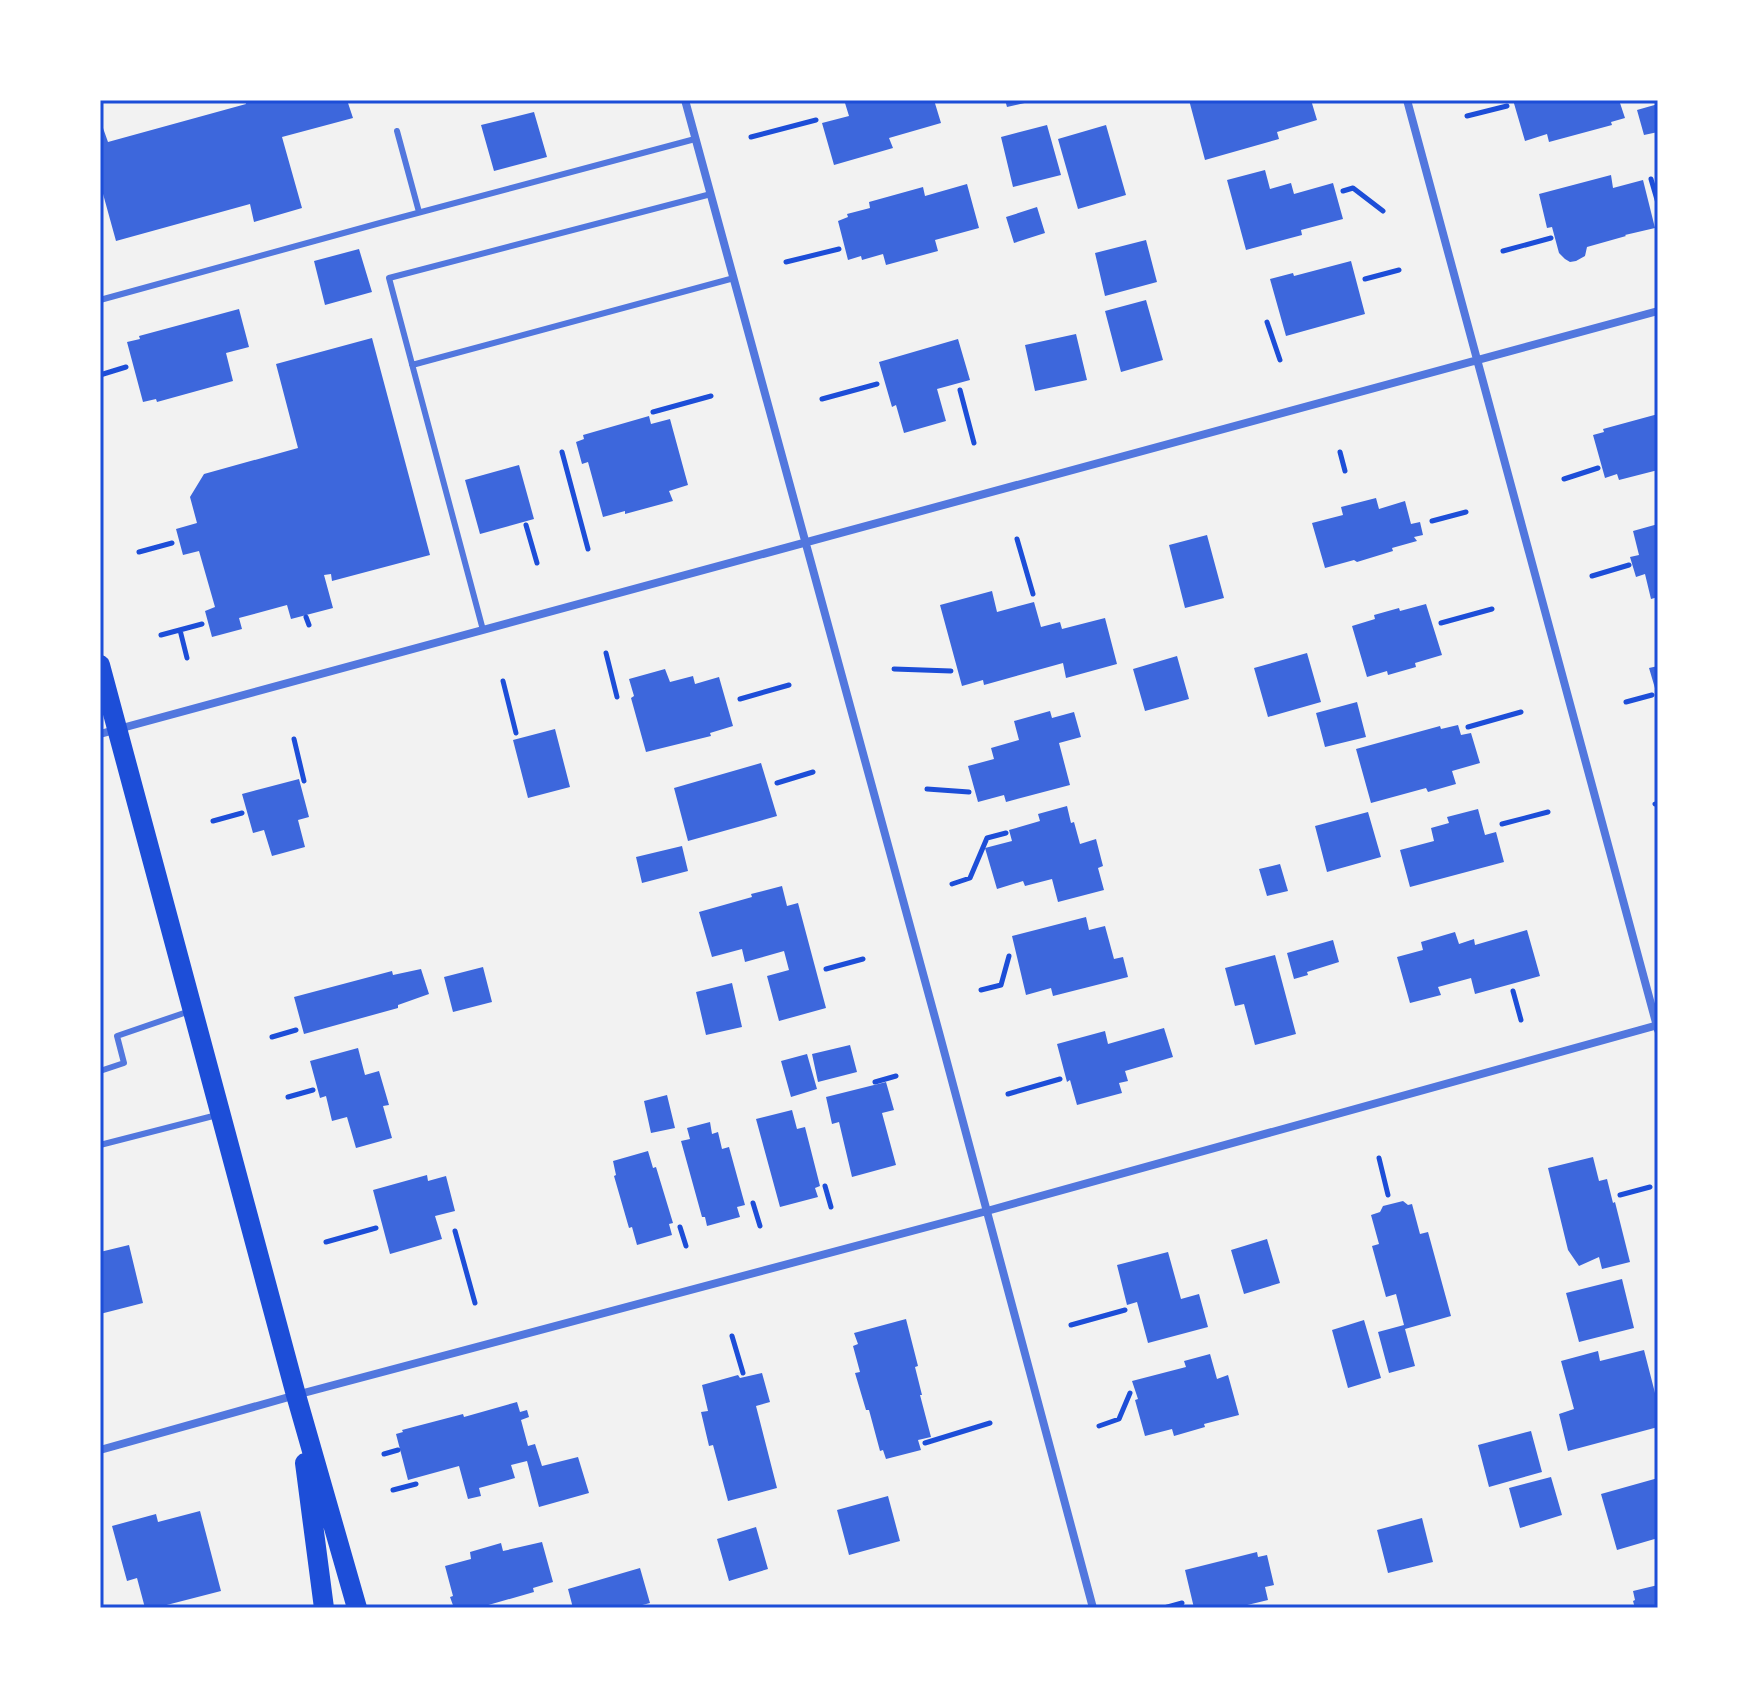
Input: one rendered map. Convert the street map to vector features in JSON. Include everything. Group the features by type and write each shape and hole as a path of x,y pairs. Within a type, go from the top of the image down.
{"main road":[{"path":"100,665 109,732 192,1010 357,1608"},
{"path":"296,1395 324,1608"}],"street":[{"path":"685,100 1093,1608"},
{"path":"100,1450 1658,1027 1407,100"},
{"path":"109,732 1658,311"}],"lane":[{"path":"397,131 419,212"},
{"path":"100,300 695,139"},
{"path":"483,630 389,278 711,194"},
{"path":"412,365 734,278"},
{"path":"100,1071 124,1063 117,1036 192,1010"},
{"path":"100,1145 220,1114"}],"path":[{"path":"1467,116 1507,106"},
{"path":"751,137 816,120"},
{"path":"1651,179 1658,203"},
{"path":"1343,191 1353,188 1383,211"},
{"path":"1503,251 1551,238"},
{"path":"786,262 839,249"},
{"path":"1365,279 1399,270"},
{"path":"1267,322 1280,360"},
{"path":"100,375 126,367"},
{"path":"822,399 877,384"},
{"path":"960,390 974,443"},
{"path":"653,412 711,396"},
{"path":"562,452 588,549"},
{"path":"1340,452 1345,471"},
{"path":"1564,479 1598,468"},
{"path":"1432,521 1466,512"},
{"path":"526,525 537,563"},
{"path":"1017,539 1033,594"},
{"path":"139,552 172,543"},
{"path":"1592,576 1629,565"},
{"path":"1441,623 1492,609"},
{"path":"306,617 309,625"},
{"path":"161,635 202,624"},
{"path":"180,630 187,658"},
{"path":"606,653 617,697"},
{"path":"894,669 951,671"},
{"path":"503,681 516,733"},
{"path":"740,699 789,685"},
{"path":"1626,702 1652,695"},
{"path":"1468,727 1521,712"},
{"path":"294,739 304,781"},
{"path":"777,783 813,772"},
{"path":"927,789 969,792"},
{"path":"1502,824 1548,812"},
{"path":"213,821 242,813"},
{"path":"952,884 970,878 987,838 1006,833"},
{"path":"981,990 1001,985 1009,956"},
{"path":"826,969 863,959"},
{"path":"1513,991 1521,1020"},
{"path":"272,1037 296,1030"},
{"path":"875,1082 896,1076"},
{"path":"1008,1094 1060,1079"},
{"path":"288,1097 313,1090"},
{"path":"1379,1158 1388,1195"},
{"path":"825,1186 831,1207"},
{"path":"1620,1195 1650,1187"},
{"path":"753,1203 760,1226"},
{"path":"680,1227 686,1246"},
{"path":"326,1242 376,1228"},
{"path":"455,1231 475,1303"},
{"path":"1071,1325 1125,1310"},
{"path":"732,1336 743,1373"},
{"path":"1099,1426 1119,1419 1130,1393"},
{"path":"925,1443 990,1423"},
{"path":"384,1454 398,1450"},
{"path":"393,1490 416,1484"},
{"path":"1164,1608 1182,1603"}],"building":[{"path":"245,100 347,100 353,118 282,137 302,208 254,222 250,204 116,241 100,183 100,129 103,128 108,142 246,104"},
{"path":"855,100 934,100 941,123 889,138 893,148 834,165 822,123 849,116 845,103"},
{"path":"1005,100 1033,100 1033,101 1007,107"},
{"path":"1189,100 1311,100 1317,120 1277,132 1279,139 1205,160"},
{"path":"1513,100 1619,100 1625,118 1611,122 1612,125 1549,142 1547,134 1525,141"},
{"path":"1658,104 1658,132 1644,135 1637,110"},
{"path":"534,112 547,157 494,171 481,125"},
{"path":"1047,125 1061,175 1013,187 1001,137"},
{"path":"1106,125 1126,195 1078,209 1058,139"},
{"path":"1265,170 1270,189 1291,183 1294,194 1333,183 1343,219 1301,230 1302,235 1246,250 1227,180"},
{"path":"1611,175 1613,188 1643,180 1655,228 1587,247 1585,256 1570,262 1559,253 1552,227 1547,228 1539,194"},
{"path":"967,184 979,228 935,240 938,251 886,265 883,254 848,260 838,221 848,217 847,214 870,208 869,202 923,187 925,196"},
{"path":"1037,207 1045,233 1014,243 1006,217"},
{"path":"1146,240 1157,282 1105,296 1095,253"},
{"path":"359,249 372,292 325,305 314,261"},
{"path":"1351,261 1365,314 1286,336 1270,279"},
{"path":"1146,300 1163,360 1121,372 1105,311"},
{"path":"239,309 249,347 226,353 233,381 157,402 156,399 143,402 127,342"},
{"path":"1076,334 1087,380 1035,391 1025,345"},
{"path":"372,338 430,555 332,581 331,574 324,575 333,608 291,619 287,605 239,618 242,629 212,637 205,611 215,607 199,551 183,555 176,529 197,523 190,497 204,474 298,448 276,364"},
{"path":"958,339 970,380 937,389 946,421 904,433 896,405 892,407 879,362"},
{"path":"1658,414 1658,470 1619,480 1617,474 1605,478 1593,435 1604,432 1603,429"},
{"path":"649,416 651,424 670,419 688,485 669,491 673,501 603,517 588,462 582,464 576,442 584,439 583,435"},
{"path":"519,465 534,519 480,534 465,480"},
{"path":"1376,498 1379,509 1405,501 1411,524 1420,522 1423,535 1414,537 1417,541 1392,548 1393,551 1325,568 1312,523 1343,515 1341,507"},
{"path":"1658,524 1658,597 1651,599 1645,574 1636,577 1630,557 1639,555 1633,531"},
{"path":"1207,535 1224,598 1185,608 1169,545"},
{"path":"992,591 997,612 1034,602 1041,627 1060,622 1062,629 1105,618 1117,664 1066,678 1063,663 984,685 983,680 962,686 940,605"},
{"path":"1426,604 1442,655 1415,663 1416,667 1367,677 1352,626 1375,619 1374,615"},
{"path":"1307,653 1321,702 1268,717 1254,668"},
{"path":"1177,656 1189,699 1145,711 1133,669"},
{"path":"1658,666 1658,695 1657,695 1649,668"},
{"path":"665,669 670,682 693,676 695,684 719,677 733,726 710,733 711,736 646,752 629,679"},
{"path":"1357,702 1366,737 1325,747 1316,713"},
{"path":"1050,711 1052,718 1074,712 1081,737 1059,743 1070,785 1006,802 1004,795 978,802 968,766 994,759 991,748 1019,740 1014,721"},
{"path":"1458,725 1461,735 1471,733 1480,763 1452,771 1456,784 1428,792 1426,788 1371,803 1356,749 1440,726 1441,729"},
{"path":"555,729 570,787 528,798 513,740"},
{"path":"761,763 777,816 688,841 674,788"},
{"path":"299,779 309,817 298,820 305,847 272,856 264,830 253,833 242,794"},
{"path":"1067,806 1080,844 1096,839 1103,866 1098,868 1104,890 1058,902 1052,879 1025,886 1023,881 997,889 985,848 1012,841 1009,830 1040,821 1038,814"},
{"path":"1478,809 1485,835 1496,832 1504,862 1410,887 1400,850 1434,841 1431,828 1449,823 1447,817"},
{"path":"1368,812 1381,857 1327,872 1315,826"},
{"path":"682,846 688,871 642,883 636,857"},
{"path":"1280,864 1288,891 1267,896 1259,869"},
{"path":"782,886 787,906 798,903 826,1008 779,1021 767,976 789,970 784,951 745,962 742,949 712,957 699,912"},
{"path":"1086,917 1089,930 1105,926 1114,959 1123,957 1128,977 1053,996 1051,988 1026,995 1012,936"},
{"path":"1527,930 1540,976 1475,994 1471,978 1438,987 1441,995 1410,1003 1397,957 1423,950 1421,942 1455,932 1459,944 1474,939 1475,945"},
{"path":"1333,940 1339,962 1294,979 1287,953"},
{"path":"1275,955 1296,1034 1255,1045 1244,1004 1235,1006 1225,968"},
{"path":"483,967 492,1002 453,1012 444,977"},
{"path":"421,969 429,994 398,1005 398,1008 304,1034 294,997 392,971 393,975"},
{"path":"732,983 742,1027 706,1035 696,992"},
{"path":"1164,1028 1173,1057 1125,1071 1128,1081 1119,1083 1122,1093 1077,1105 1057,1044 1105,1031 1108,1044"},
{"path":"850,1045 857,1072 818,1082 812,1054"},
{"path":"358,1048 365,1075 379,1071 389,1105 383,1106 392,1138 356,1148 347,1117 332,1121 326,1096 320,1098 310,1061"},
{"path":"807,1054 817,1089 791,1097 781,1061"},
{"path":"886,1082 894,1110 882,1113 896,1165 852,1177 839,1122 832,1124 826,1097"},
{"path":"667,1095 675,1128 651,1133 644,1101"},
{"path":"792,1110 797,1129 805,1127 820,1186 815,1188 818,1197 780,1207 756,1119"},
{"path":"710,1122 712,1134 718,1132 722,1149 729,1147 745,1205 737,1207 740,1217 707,1226 681,1141 690,1139 687,1128"},
{"path":"648,1151 673,1223 669,1224 672,1235 637,1245 614,1176 613,1161"},
{"path":"1593,1157 1599,1181 1607,1179 1630,1262 1602,1269 1599,1257 1579,1266 1568,1250 1548,1168"},
{"path":"427,1175 428,1181 446,1176 455,1211 435,1216 442,1239 390,1254 373,1190"},
{"path":"1403,1201 1412,1204 1420,1234 1428,1232 1451,1316 1405,1329 1415,1366 1389,1373 1378,1332 1404,1325 1396,1294 1386,1297 1372,1246 1379,1244 1371,1215 1380,1212 1383,1206"},
{"path":"1267,1239 1280,1283 1244,1294 1231,1250"},
{"path":"129,1245 143,1303 100,1314 100,1252"},
{"path":"1168,1252 1181,1299 1199,1294 1208,1327 1148,1343 1137,1302 1127,1305 1117,1265"},
{"path":"1622,1279 1634,1328 1579,1342 1566,1293"},
{"path":"906,1319 931,1437 918,1440 921,1450 886,1459 883,1450 880,1451 855,1373 860,1372 853,1346 858,1344 854,1333"},
{"path":"1364,1320 1381,1378 1348,1388 1332,1330"},
{"path":"1644,1350 1655,1393 1658,1392 1658,1427 1568,1451 1559,1414 1574,1409 1561,1361 1598,1351 1600,1361"},
{"path":"1210,1354 1217,1379 1228,1375 1239,1415 1174,1436 1172,1429 1145,1436 1132,1381 1186,1367 1184,1361"},
{"path":"762,1373 770,1402 756,1406 777,1488 728,1501 701,1412 708,1411 702,1385 738,1375 740,1378"},
{"path":"517,1402 520,1412 527,1410 529,1417 521,1420 528,1446 535,1444 542,1466 578,1457 589,1493 539,1507 527,1461 511,1465 515,1478 479,1488 481,1496 468,1499 459,1466 408,1480 396,1434"},
{"path":"1531,1431 1542,1472 1489,1487 1478,1445"},
{"path":"1551,1477 1562,1515 1520,1528 1509,1488"},
{"path":"1658,1478 1658,1538 1617,1550 1601,1494"},
{"path":"888,1496 900,1541 849,1555 837,1510"},
{"path":"200,1511 221,1591 145,1608 137,1578 127,1581 112,1526 156,1514 158,1522"},
{"path":"1422,1518 1433,1562 1388,1573 1377,1530"},
{"path":"756,1527 768,1569 729,1581 717,1539"},
{"path":"542,1542 553,1582 533,1588 534,1592 478,1608 454,1608 445,1566 471,1559 470,1552 501,1543 503,1551"},
{"path":"1257,1552 1258,1557 1267,1555 1274,1585 1265,1587 1268,1600 1235,1608 1194,1608 1185,1570"},
{"path":"640,1568 650,1603 631,1608 573,1608 568,1589"},
{"path":"1658,1585 1658,1608 1635,1608 1633,1591"}]}
